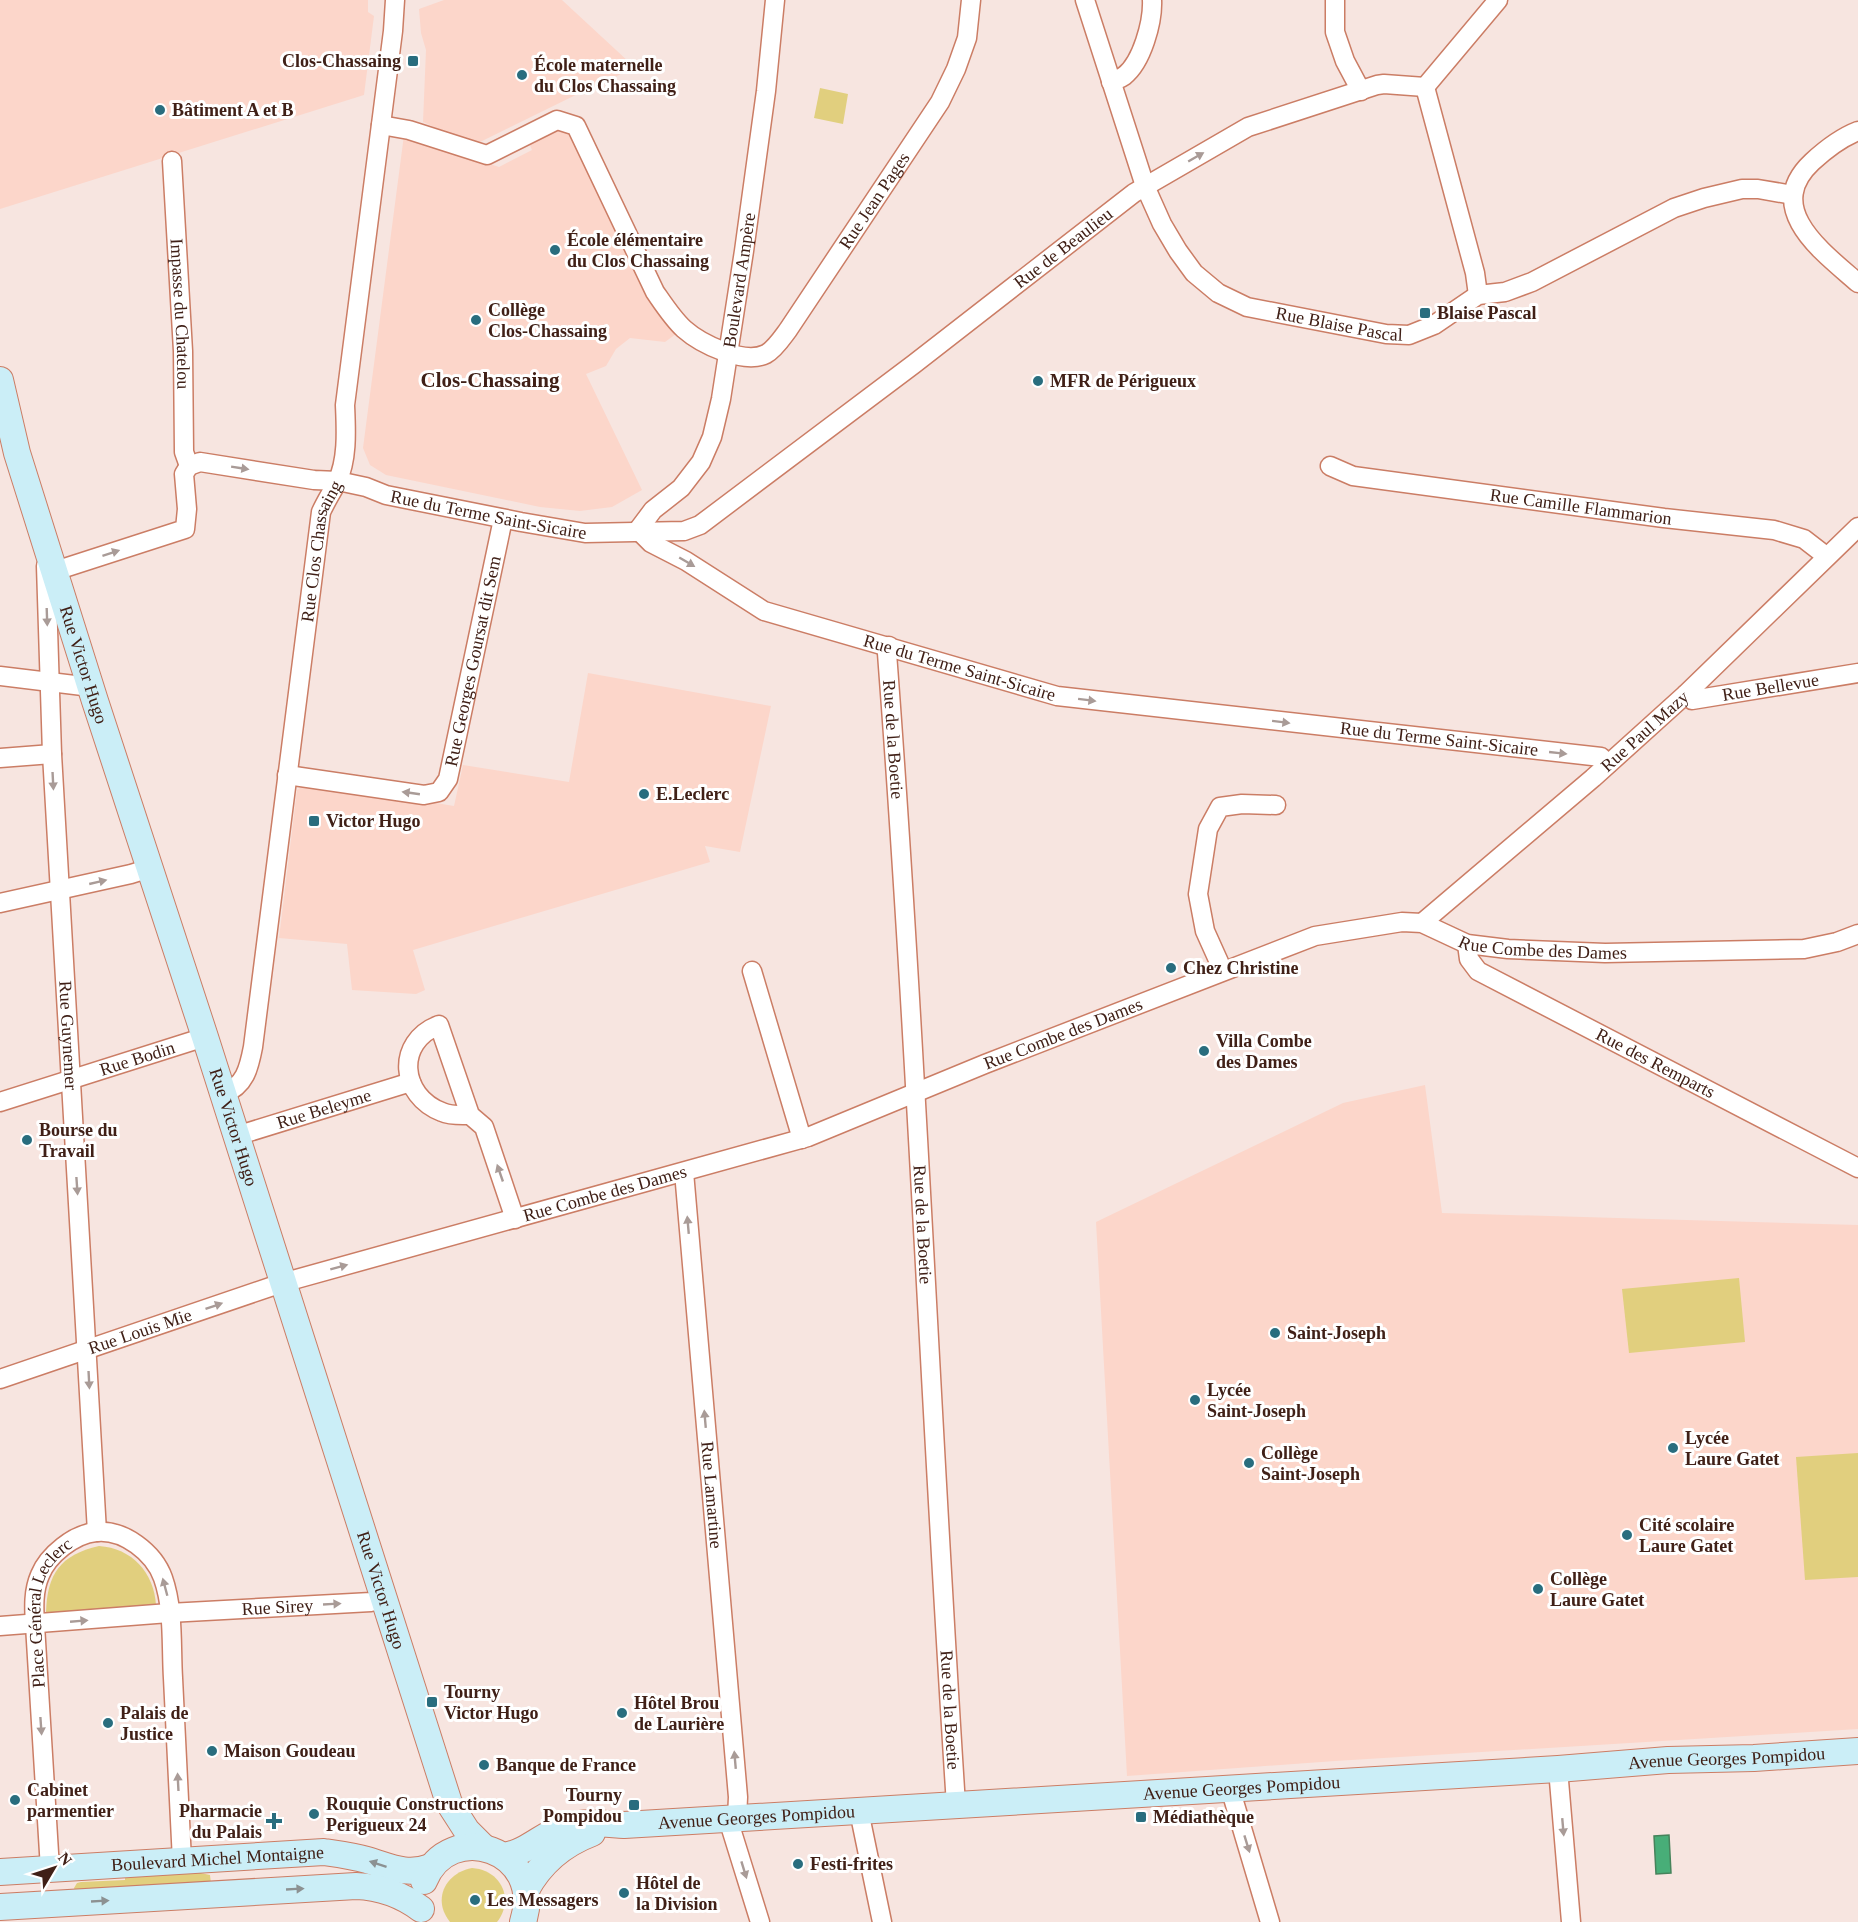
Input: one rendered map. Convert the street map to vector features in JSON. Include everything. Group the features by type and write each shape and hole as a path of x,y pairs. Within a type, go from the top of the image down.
{"main road":[{"name":"Rue Victor Hugo","path":"1,387 17,453 91,687 449,1803 467,1831 517,1868 527,1911"},
{"name":"Rue Victor Hugo","path":"0,419 17,453"},
{"name":"Avenue Georges Pompidou","path":"494,1852 529,1848 567,1826 624,1825 1558,1769 1668,1760 1754,1758 1858,1751"},
{"name":"Rue Victor Hugo","path":"423,1915 422,1887 448,1842 449,1803"},
{"name":"Avenue Georges Pompidou","path":"527,1911 546,1861 567,1844 597,1831 624,1825"},
{"name":"Boulevard Michel Montaigne","path":"0,1872 324,1852 365,1859 403,1871 421,1870 456,1849 470,1846 494,1852"},
{"name":"Boulevard Michel Montaigne","path":"0,1907 356,1886 381,1888 402,1896 423,1915"}],"street":[{"name":"Rue Clos Chassaing","path":"223,1094 234,1090 241,1082 248,1070 253,1047 321,512 327,497 338,481 345,452 346,394 381,124 394,0"},
{"name":"Boulevard Ampère","path":"638,530 653,510 681,488 701,462 712,437 721,399 766,91 775,0"},
{"name":"Rue Jean Pages","path":"728,353 750,357 766,353 776,346 788,330 940,102 956,69 967,38 971,0"},
{"name":"Rue Blaise Pascal","path":"1085,0 1145,186 1162,224 1194,273 1218,293 1247,307 1386,334 1409,335 1434,325 1478,295 1505,291 1532,282 1674,208 1742,189 1758,189 1793,195"},
{"path":"1111,82 1123,77 1132,67 1153,17 1152,0"},
{"path":"1335,0 1335,32 1345,61 1361,91"},
{"path":"1478,295 1475,273 1425,87 1498,0"},
{"name":"Rue de Beaulieu","path":"638,530 684,531 700,525 1134,193 1248,127 1384,84 1425,87"},
{"path":"381,124 409,130 487,155 557,120 576,126 656,292 684,329 707,344 728,353"},
{"path":"1858,131 1827,148 1807,167 1797,182 1793,195 1793,206 1798,223 1815,244 1858,284"},
{"name":"Impasse du Chatelou","path":"55,571 185,529 187,509 184,474 189,466 184,452 183,351 172,161"},
{"name":"Rue du Terme Saint-Sicaire","path":"189,466 200,462 314,480 338,481 366,487 386,495 585,533 638,530 651,543 686,561 764,611 1057,696 1601,757 1608,764"},
{"name":"Rue Camille Flammarion","path":"1330,466 1353,476 1664,518 1774,530 1804,539 1826,556"},
{"name":"Rue Georges Goursat dit Sem","path":"287,774 424,795 438,792 448,779 503,519"},
{"name":"Rue Paul Mazy","path":"1422,923 1441,904 1608,764 1686,694 1826,556 1856,534"},
{"name":"Rue Guynemer","path":"45,538 51,754 97,1532"},
{"name":"Rue de la Boetie","path":"889,646 887,652 916,1093 956,1805"},
{"name":"Rue Bellevue","path":"1686,694 1692,700 1858,673"},
{"path":"0,676 91,687"},
{"path":"0,758 51,754"},
{"path":"1223,971 1205,931 1198,894 1208,829 1220,807 1242,804 1276,805"},
{"path":"0,903 150,868"},
{"name":"Rue Combe des Dames","path":"282,1283 802,1139 1315,936 1402,922 1422,923 1467,944 1508,949 1605,953 1804,949 1837,942 1858,934"},
{"name":"Rue des Remparts","path":"1467,944 1469,959 1478,971 1858,1168"},
{"path":"752,971 802,1139"},
{"path":"470,1115 443,1113 430,1106 417,1093 411,1082 407,1070 408,1059 412,1047 428,1029 439,1025 470,1115 484,1127 515,1219"},
{"name":"Rue Bodin","path":"0,1102 205,1037"},
{"name":"Rue Beleyme","path":"236,1136 411,1082"},
{"name":"Rue Lamartine","path":"684,1172 738,1797 733,1818 760,1922"},
{"name":"Rue Louis Mie","path":"0,1379 282,1283"},
{"name":"Place Général Leclerc","path":"50,1869 35,1593 44,1568 59,1551 80,1537 97,1532 124,1538 139,1546 150,1556 163,1578 169,1613 182,1861"},
{"name":"Rue Sirey","path":"0,1626 169,1613 371,1602 384,1598"},
{"path":"1558,1769 1571,1922"},
{"path":"1230,1788 1270,1922"},
{"path":"859,1811 882,1922"}],"shaded area":[{"name":"Bâtiment A et B","path":"0,0 368,0 368,12 374,16 364,95 0,209"},
{"name":"École maternelle du Clos Chassaing","path":"444,0 562,0 629,62 629,69 597,87 596,85 474,145 423,122 426,50 421,33 419,9"},
{"path":"820,88 848,94 843,124 814,118"},
{"name":"Collège Clos-Chassaing","path":"557,129 569,133 649,296 676,334 665,342 630,338 616,349 606,366 586,374 642,490 612,507 580,511 540,507 386,475 370,465 363,448 404,135 499,167 532,150 529,143"},
{"path":"588,673 771,706 740,852 705,846 710,862 413,950 425,990 416,994 352,990 347,944 279,938 297,790 308,782 454,806 463,765 569,782"},
{"path":"1425,1085 1442,1213 1858,1225 1858,1729 1127,1776 1096,1222 1343,1103"},
{"path":"1739,1278 1745,1342 1629,1353 1622,1289"},
{"path":"1858,1453 1858,1577 1805,1580 1796,1457"},
{"path":"99,1546 122,1552 139,1564 151,1583 156,1605 46,1613 49,1587 58,1568 74,1555"},
{"path":"1669,1835 1671,1873 1656,1874 1654,1836"},
{"path":"472,1868 491,1874 502,1887 505,1904 497,1922 450,1922 445,1914 442,1897 448,1881 455,1875"},
{"path":"191,1871 210,1875 211,1884 76,1893 74,1888 77,1883 81,1882 125,1880 125,1875"}],"place":[{"name":"Clos-Chassaing","path":"413,61"},
{"name":"École maternelle du Clos Chassaing","path":"522,75"},
{"name":"Bâtiment A et B","path":"160,110"},
{"name":"École élémentaire du Clos Chassaing","path":"555,250"},
{"name":"Blaise Pascal","path":"1425,313"},
{"name":"Collège Clos-Chassaing","path":"476,320"},
{"name":"MFR de Périgueux","path":"1038,381"},
{"name":"E.Leclerc","path":"644,794"},
{"name":"Victor Hugo","path":"314,821"},
{"name":"Chez Christine","path":"1171,968"},
{"name":"Villa Combe des Dames","path":"1204,1051"},
{"name":"Bourse du Travail","path":"27,1140"},
{"name":"Saint-Joseph","path":"1275,1333"},
{"name":"Lycée Saint-Joseph","path":"1195,1400"},
{"name":"Lycée Laure Gatet","path":"1673,1448"},
{"name":"Collège Saint-Joseph","path":"1249,1463"},
{"name":"Cité scolaire Laure Gatet","path":"1627,1535"},
{"name":"Collège Laure Gatet","path":"1538,1589"},
{"name":"Tourny Victor Hugo","path":"432,1702"},
{"name":"Hôtel Brou de Laurière","path":"622,1713"},
{"name":"Palais de Justice","path":"108,1723"},
{"name":"Maison Goudeau","path":"212,1751"},
{"name":"Banque de France","path":"484,1765"},
{"name":"Cabinet parmentier","path":"15,1800"},
{"name":"Tourny Pompidou","path":"634,1805"},
{"name":"Rouquie Constructions Perigueux 24","path":"314,1814"},
{"name":"Médiathèque","path":"1141,1817"},
{"name":"Pharmacie du Palais","path":"274,1821"},
{"name":"Festi-frites","path":"798,1864"},
{"name":"Hôtel de la Division","path":"624,1893"},
{"name":"Les Messagers","path":"475,1900"}],"district":[{"name":"Clos-Chassaing","path":"490,380"}]}
